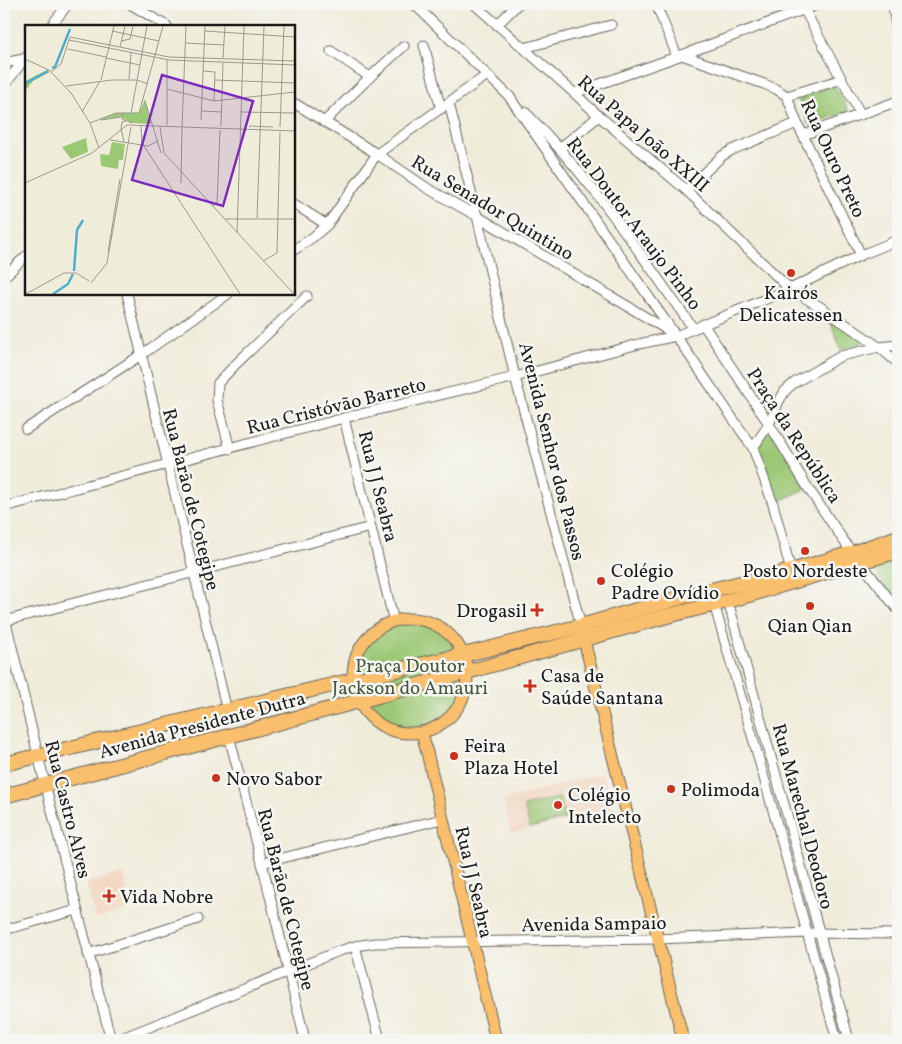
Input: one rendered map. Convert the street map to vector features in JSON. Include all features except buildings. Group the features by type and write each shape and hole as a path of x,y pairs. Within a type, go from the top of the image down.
{"highway":[{"path":"582,632 667,616 728,600 857,558 898,537"},
{"path":"582,632 682,597 791,571 898,551"},
{"path":"667,616 685,605 771,582 782,578 791,571"},
{"name":"Avenida Presidente Dutra","path":"4,764 353,680 463,655 582,632"},
{"name":"Avenida Presidente Dutra","path":"4,796 467,672 582,632"}],"main road":[{"path":"407,619 420,620 443,630 460,647 463,655 467,672 463,697 450,716 432,728 422,732 394,731 380,725 360,705 353,680 354,663 366,640 377,630 394,622 407,619"},
{"name":"Avenida Senhor dos Passos","path":"582,632 683,1040"},
{"name":"Rua J J Seabra","path":"422,732 496,1040"}],"street":[{"path":"59,22 68,4"},
{"path":"130,4 166,25"},
{"name":"Rua Doutor Araujo Pinho","path":"414,4 560,148 602,201 693,328"},
{"name":"Rua Papa João XXIII","path":"474,4 599,116 686,190 790,289 879,347 898,363"},
{"path":"497,25 518,4"},
{"path":"656,4 679,55"},
{"path":"574,93 819,4"},
{"path":"893,4 898,42"},
{"path":"804,9 861,115"},
{"path":"524,48 611,25"},
{"name":"Avenida Senhor dos Passos","path":"424,45 445,106 477,216 515,377 582,632"},
{"path":"324,122 404,46"},
{"path":"331,50 370,77"},
{"name":"Rua Ouro Preto","path":"679,55 764,84 787,96 803,135 861,255"},
{"path":"4,64 25,58"},
{"path":"4,86 25,58"},
{"path":"295,249 327,225 377,154 487,75"},
{"path":"787,96 842,79"},
{"name":"Rua Doutor Araujo Pinho","path":"508,95 676,336"},
{"path":"803,135 898,101"},
{"name":"Rua Senador Quintino","path":"295,104 428,188 676,336"},
{"path":"560,148 599,116"},
{"path":"686,190 722,156 732,150 798,123"},
{"path":"295,205 327,225"},
{"name":"Rua Cristóvão Barreto","path":"4,507 344,418 676,336 790,289 861,255 898,240"},
{"path":"4,277 25,257"},
{"name":"Rua Barão de Cotegipe","path":"127,295 140,355 227,711"},
{"path":"26,429 140,355 227,295"},
{"path":"230,449 217,400 218,383 307,296"},
{"name":"Praça da República","path":"703,324 770,424 808,488 857,558 898,610"},
{"path":"676,336 752,448 773,504 791,571"},
{"path":"752,448 770,424 785,391 794,383 837,357 879,347 898,345"},
{"name":"Rua J J Seabra","path":"344,418 394,622"},
{"path":"4,619 194,573 371,527"},
{"name":"Rua Marechal Deodoro","path":"728,600 849,1040"},
{"name":"Rua Marechal Deodoro","path":"714,604 837,1040"},
{"name":"Rua Castro Alves","path":"4,619 110,1040"},
{"name":"Rua Barão de Cotegipe","path":"229,736 305,1040"},
{"path":"262,863 442,819"},
{"path":"4,930 77,910"},
{"path":"88,954 198,919"},
{"name":"Avenida Sampaio","path":"117,1040 339,951 375,943 658,939 808,933 898,934"},
{"path":"355,946 380,1040"}],"shaded area":[{"name":"Colégio Intelecto","path":"603,773 612,810 511,833 503,800"},
{"name":"Vida Nobre","path":"122,873 132,909 96,919 86,883"}],"green space":[{"path":"834,85 849,111 809,125 798,99"},
{"path":"829,318 867,341 841,350"},
{"path":"769,424 808,488 773,504 753,448"},
{"path":"898,556 898,605 870,565"},
{"name":"Praça Doutor Jackson do Amauri","path":"410,619 432,624 450,636 462,654 467,676 462,698 450,716 432,728 410,733 388,728 370,716 358,698 353,676 358,654 370,636 388,624"},
{"path":"559,797 565,819 530,828 524,806"}],"place":[{"name":"Kairós Delicatessen","path":"791,273"},
{"name":"Posto Nordeste","path":"805,551"},
{"name":"Colégio Padre Ovídio","path":"601,581"},
{"name":"Qian Qian","path":"810,606"},
{"name":"Drogasil","path":"537,610"},
{"name":"Casa de Saúde Santana","path":"530,686"},
{"name":"Feira Plaza Hotel","path":"454,756"},
{"name":"Novo Sabor","path":"216,778"},
{"name":"Polimoda","path":"671,789"},
{"name":"Colégio Intelecto","path":"558,805"},
{"name":"Vida Nobre","path":"109,896"}]}
